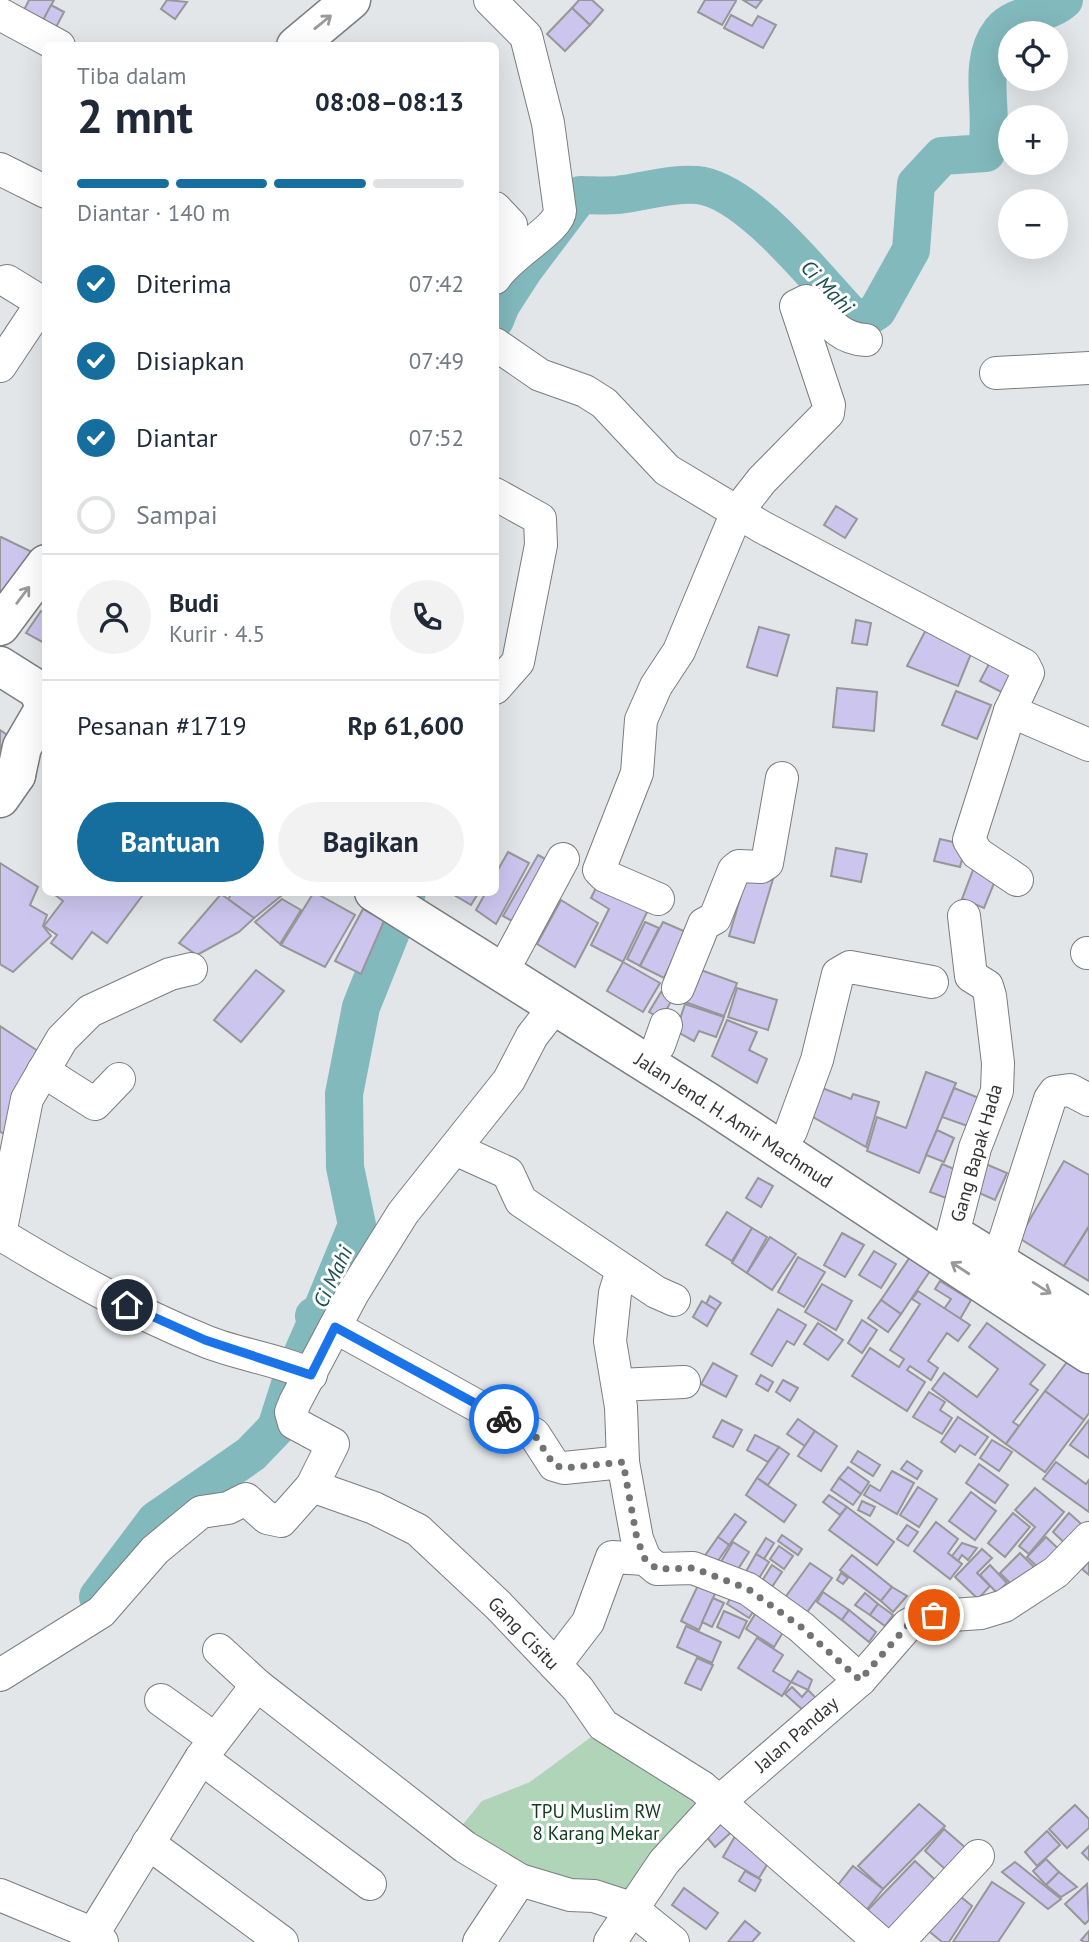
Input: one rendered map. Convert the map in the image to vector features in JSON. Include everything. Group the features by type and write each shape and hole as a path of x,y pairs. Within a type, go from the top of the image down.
{"main road":[{"path":"301,42 351,0"},
{"path":"0,626 42,569"},
{"path":"0,641 42,666"},
{"path":"0,666 38,690 42,699"},
{"path":"21,777 22,747 42,714"},
{"name":"Jalan Jend. H. Amir Machmud","path":"404,901 512,954 663,1035 791,1131 1089,1318"},
{"name":"Jalan Jend. H. Amir Machmud","path":"404,901 556,1005 1089,1354"}],"street":[{"path":"491,0 526,36 550,136 560,216 551,229 506,230 499,261"},
{"path":"6,10 53,42"},
{"path":"0,169 42,190"},
{"path":"7,281 42,303"},
{"path":"658,899 604,876 599,870 637,773 641,720 656,686 679,651 737,512 762,480 828,413 829,405 796,306 806,301 812,303 839,332 855,339 866,340"},
{"path":"0,366 42,307"},
{"path":"500,346 540,376 585,391 604,403 667,470 737,512 1024,665 1028,673 1010,711 969,840 978,853 1017,880"},
{"path":"996,373 1089,368"},
{"path":"499,496 540,519 541,545 518,662 499,683"},
{"path":"1010,711 1089,746"},
{"path":"678,988 704,924 715,918 734,870 739,866 761,867 767,863 782,778"},
{"path":"512,954 563,859"},
{"name":"Gang Bapak Hada","path":"953,1234 975,1149 997,1091 998,1063 990,996 987,986 971,976 964,916"},
{"path":"791,1131 817,1060 838,974 850,967 932,982"},
{"path":"191,969 170,974 90,1011 62,1039 27,1100 0,1234 79,1281 150,1317 247,1357 301,1371"},
{"path":"0,1675 101,1612 155,1550 201,1512 228,1508 246,1499 267,1518 281,1521 312,1486 333,1447 330,1440 294,1423 292,1418 301,1371 335,1327 403,1213 509,1080 532,1036 556,1005"},
{"path":"44,1071 95,1104 119,1079"},
{"path":"998,1261 1049,1099 1055,1092 1070,1090 1089,1100"},
{"path":"456,1149 508,1173 522,1201 622,1269 674,1300"},
{"path":"622,1269 615,1293 610,1340 618,1385 623,1462 637,1539 651,1564"},
{"path":"335,1327 490,1413 534,1434 554,1465 564,1468 623,1462"},
{"path":"618,1385 684,1382"},
{"name":"Gang Cisitu","path":"312,1486 373,1508 418,1530 498,1605 578,1689 603,1726 673,1767 719,1802 880,1942"},
{"name":"Jalan Panday","path":"610,1942 664,1862 719,1802 860,1680 908,1625 923,1617 981,1613 1004,1606 1056,1572 1089,1538"},
{"path":"555,1665 588,1622 612,1557 693,1568 748,1589 801,1627 860,1680"},
{"path":"219,1650 257,1685 466,1847 520,1880 570,1895 594,1896 631,1908 673,1942"},
{"path":"0,1895 95,1939 148,1843 208,1749 257,1685"},
{"path":"161,1700 208,1749 370,1884"},
{"path":"148,1843 282,1942"},
{"path":"898,1942 978,1856"},
{"path":"479,1942 520,1880"}],"green space":[{"name":"TPU Muslim RW 8 Karang Mekar","path":"602,1729 712,1800 628,1903 571,1891 459,1829 482,1801 530,1782"}],"building":[{"path":"29,0 54,0 39,28 20,18"},
{"path":"167,0 187,2 175,19 161,9"},
{"path":"579,0 592,0 603,10 590,25 572,8"},
{"path":"705,0 736,1 722,25 698,12"},
{"path":"743,0 762,0 756,8"},
{"path":"51,5 64,12 52,35 39,28"},
{"path":"572,8 590,25 565,51 547,34"},
{"path":"731,15 752,26 758,16 776,25 763,48 724,28"},
{"path":"836,506 857,519 845,538 824,525"},
{"path":"0,538 32,552 0,607"},
{"path":"41,611 42,612 42,642 26,633"},
{"path":"856,620 871,623 867,645 852,643"},
{"path":"929,624 975,644 958,686 907,666"},
{"path":"759,627 789,635 777,676 747,667"},
{"path":"990,662 1019,677 1009,696 980,681"},
{"path":"837,688 877,692 874,731 833,727"},
{"path":"956,691 991,705 977,739 942,725"},
{"path":"0,730 9,736 0,749"},
{"path":"940,839 966,845 960,867 934,861"},
{"path":"836,848 867,854 861,882 831,876"},
{"path":"508,852 529,863 496,924 476,910 484,896 499,896 499,868"},
{"path":"538,855 558,866 523,927 503,916"},
{"path":"976,862 999,871 984,908 962,899"},
{"path":"0,863 38,887 30,905 47,915 43,926 51,936 13,972 0,964"},
{"path":"748,872 773,879 754,943 729,936"},
{"path":"598,884 649,908 623,962 591,945 609,909 591,898"},
{"path":"56,896 142,896 107,943 92,932 72,959 51,943 57,935 44,926 63,901"},
{"path":"219,896 224,896 254,918 239,932 197,955 179,943"},
{"path":"230,896 281,896 254,918 228,899"},
{"path":"312,896 321,896 355,915 325,967 281,945"},
{"path":"456,896 477,896 471,905"},
{"path":"282,899 301,910 280,944 255,922"},
{"path":"561,900 598,923 575,967 537,944"},
{"path":"363,909 384,921 361,974 335,961"},
{"path":"645,922 659,928 640,966 627,959"},
{"path":"663,922 686,932 664,978 640,966"},
{"path":"623,962 660,983 643,1012 607,991"},
{"path":"698,969 737,983 724,1016 685,1002"},
{"path":"256,970 284,991 241,1042 214,1020"},
{"path":"737,988 777,1000 768,1030 728,1017"},
{"path":"661,992 673,998 661,1019 649,1012"},
{"path":"685,1004 724,1017 716,1037 699,1031 694,1041 676,1031"},
{"path":"727,1020 757,1032 749,1050 767,1059 757,1083 712,1056"},
{"path":"0,1026 41,1053 5,1134 0,1132"},
{"path":"926,1072 956,1083 919,1173 867,1151 877,1117 906,1128"},
{"path":"822,1088 851,1099 853,1094 879,1102 866,1147 813,1117"},
{"path":"954,1088 989,1102 976,1129 942,1117"},
{"path":"937,1130 954,1138 944,1162 926,1155"},
{"path":"1064,1161 1089,1175 1089,1226 1064,1266 1019,1238"},
{"path":"981,1162 1007,1173 995,1200 970,1189"},
{"path":"942,1164 964,1173 954,1201 930,1192"},
{"path":"758,1178 773,1186 761,1207 746,1198"},
{"path":"727,1212 752,1228 732,1261 706,1245"},
{"path":"1089,1227 1089,1281 1064,1266"},
{"path":"752,1228 767,1237 747,1273 732,1263"},
{"path":"842,1233 864,1245 845,1277 824,1265"},
{"path":"770,1237 796,1254 772,1290 747,1273"},
{"path":"874,1251 896,1264 881,1288 859,1275"},
{"path":"798,1257 825,1272 804,1307 778,1292"},
{"path":"910,1257 930,1271 901,1314 881,1300"},
{"path":"940,1281 971,1300 960,1319 944,1309 951,1299 935,1289"},
{"path":"822,1284 852,1301 836,1330 805,1312"},
{"path":"918,1291 970,1325 958,1341 947,1333 928,1361 938,1368 931,1380 910,1366 907,1370 925,1382 907,1411 852,1376 870,1348 899,1367 904,1359 890,1350 920,1304 912,1299"},
{"path":"710,1296 721,1303 716,1310 706,1304"},
{"path":"881,1300 901,1314 888,1332 868,1318"},
{"path":"702,1301 716,1310 707,1326 693,1317"},
{"path":"778,1309 806,1325 794,1345 787,1341 772,1366 751,1354"},
{"path":"862,1320 877,1330 862,1353 848,1343"},
{"path":"818,1323 843,1340 828,1360 804,1344"},
{"path":"987,1323 1045,1365 1030,1384 1038,1390 1013,1422 1019,1426 1006,1444 932,1389 944,1373 977,1397 998,1369 969,1347"},
{"path":"1070,1358 1089,1371 1089,1413 1084,1420 1045,1391"},
{"path":"713,1363 737,1376 726,1397 701,1384"},
{"path":"761,1375 773,1382 768,1391 756,1384"},
{"path":"783,1380 798,1388 790,1401 776,1392"},
{"path":"1045,1391 1084,1420 1045,1472 1006,1444"},
{"path":"929,1392 945,1402 940,1410 952,1418 942,1434 913,1417"},
{"path":"958,1417 988,1437 975,1455 960,1445 955,1452 941,1442"},
{"path":"798,1419 815,1431 805,1446 787,1434"},
{"path":"722,1420 742,1430 733,1447 713,1437"},
{"path":"1089,1420 1089,1458 1070,1445"},
{"path":"815,1431 837,1446 821,1471 798,1456"},
{"path":"755,1435 779,1447 768,1462 747,1450"},
{"path":"992,1440 1012,1452 999,1471 980,1458"},
{"path":"779,1447 789,1454 768,1485 757,1478"},
{"path":"858,1451 880,1465 873,1476 851,1462"},
{"path":"907,1461 922,1471 917,1479 901,1469"},
{"path":"1056,1462 1086,1484 1089,1480 1089,1512 1043,1479"},
{"path":"979,1464 1008,1485 995,1503 966,1483"},
{"path":"848,1467 869,1482 861,1494 839,1478"},
{"path":"892,1471 914,1483 897,1514 864,1495 870,1485 880,1491"},
{"path":"757,1478 796,1505 784,1522 746,1495"},
{"path":"839,1478 861,1494 853,1505 831,1490"},
{"path":"918,1487 937,1499 919,1527 900,1515"},
{"path":"1035,1488 1064,1512 1029,1554 1019,1546 1035,1527 1015,1510"},
{"path":"971,1492 996,1511 975,1540 949,1521"},
{"path":"829,1495 847,1507 840,1515 823,1502"},
{"path":"862,1501 875,1507 870,1516 858,1510"},
{"path":"847,1507 894,1542 877,1565 829,1530"},
{"path":"1013,1513 1030,1527 1005,1557 988,1543"},
{"path":"1069,1513 1088,1530 1070,1548 1053,1532"},
{"path":"735,1514 746,1522 729,1545 718,1537"},
{"path":"936,1522 958,1539 948,1553 962,1564 950,1579 914,1551"},
{"path":"907,1525 918,1532 908,1546 897,1539"},
{"path":"782,1535 802,1549 798,1555 778,1541"},
{"path":"718,1537 729,1545 715,1565 704,1557"},
{"path":"1046,1537 1065,1555 1046,1575 1027,1557"},
{"path":"766,1538 774,1543 764,1559 756,1554"},
{"path":"733,1542 749,1552 731,1580 716,1570"},
{"path":"962,1543 977,1548 968,1560 962,1555 958,1561 952,1556"},
{"path":"779,1546 793,1556 784,1569 770,1559"},
{"path":"982,1549 992,1558 977,1573 990,1586 978,1599 955,1577"},
{"path":"1020,1553 1036,1569 1016,1589 1000,1573"},
{"path":"756,1554 769,1562 756,1583 744,1575"},
{"path":"852,1555 892,1587 881,1601 840,1570"},
{"path":"1089,1561 1089,1575 1082,1569"},
{"path":"810,1563 832,1578 805,1615 784,1599"},
{"path":"772,1565 782,1572 770,1590 760,1584"},
{"path":"990,1565 1007,1583 997,1593 980,1575"},
{"path":"841,1573 848,1578 843,1584 837,1580"},
{"path":"701,1579 718,1587 699,1630 681,1621"},
{"path":"892,1587 907,1596 893,1612 881,1601"},
{"path":"736,1589 759,1603 749,1618 727,1604"},
{"path":"823,1592 849,1610 842,1620 817,1602"},
{"path":"865,1593 878,1604 870,1615 855,1605"},
{"path":"713,1598 724,1603 712,1627 702,1622"},
{"path":"878,1604 893,1615 885,1626 870,1615"},
{"path":"760,1606 788,1624 774,1647 746,1629"},
{"path":"849,1610 876,1632 869,1642 842,1620"},
{"path":"724,1611 747,1621 739,1638 717,1627"},
{"path":"686,1626 721,1642 712,1663 677,1647"},
{"path":"757,1638 783,1655 773,1671 791,1682 782,1696 738,1668"},
{"path":"697,1658 713,1665 701,1690 685,1683"},
{"path":"798,1671 812,1680 808,1690 791,1682"},
{"path":"792,1687 802,1697 808,1690 816,1698 804,1711 785,1694"},
{"path":"919,1804 945,1826 883,1889 858,1866"},
{"path":"1075,1805 1089,1819 1089,1828 1067,1848 1049,1829"},
{"path":"728,1817 737,1827 715,1847 706,1836"},
{"path":"944,1829 975,1856 955,1878 925,1851"},
{"path":"1047,1831 1060,1845 1037,1866 1025,1852"},
{"path":"737,1833 773,1855 759,1878 723,1857"},
{"path":"1089,1846 1089,1860 1082,1853"},
{"path":"1046,1859 1059,1872 1046,1885 1033,1871"},
{"path":"915,1861 943,1887 892,1940 864,1914"},
{"path":"1015,1862 1061,1899 1048,1909 1002,1872"},
{"path":"853,1866 883,1889 864,1913 834,1890"},
{"path":"745,1871 761,1880 755,1891 739,1881"},
{"path":"1059,1872 1077,1887 1061,1897 1046,1885"},
{"path":"992,1882 1024,1903 998,1942 953,1942"},
{"path":"1087,1884 1089,1920 1085,1924 1065,1904"},
{"path":"684,1888 718,1913 706,1929 672,1905"},
{"path":"950,1888 972,1906 949,1942 942,1942 919,1923"},
{"path":"745,1921 760,1933 752,1942 728,1942"},
{"path":"1089,1931 1089,1942 1084,1942 1081,1940"}],"waterway":[{"name":"Ci Mahi","path":"499,310 525,268 580,195 617,195 667,186 697,185 717,191 738,202 781,239 853,317 866,318 877,311 911,250 916,184 942,156 986,153 989,122 987,74 993,44 1001,31 1015,20 1049,9 1064,0"},
{"name":"Ci Mahi","path":"98,1597 156,1520 251,1454 276,1428 293,1375 316,1323 314,1316 321,1312 357,1225 345,1167 344,1094 361,1007 405,896"}],"way so far":[{"path":"504,1419 534,1434 554,1465 564,1468 623,1462 637,1539 645,1559 657,1569 693,1568 748,1589 801,1627 860,1680 908,1625 934,1615"}],"route":[{"path":"127,1305 247,1357 288,1366 311,1375 335,1327 504,1419"}]}
